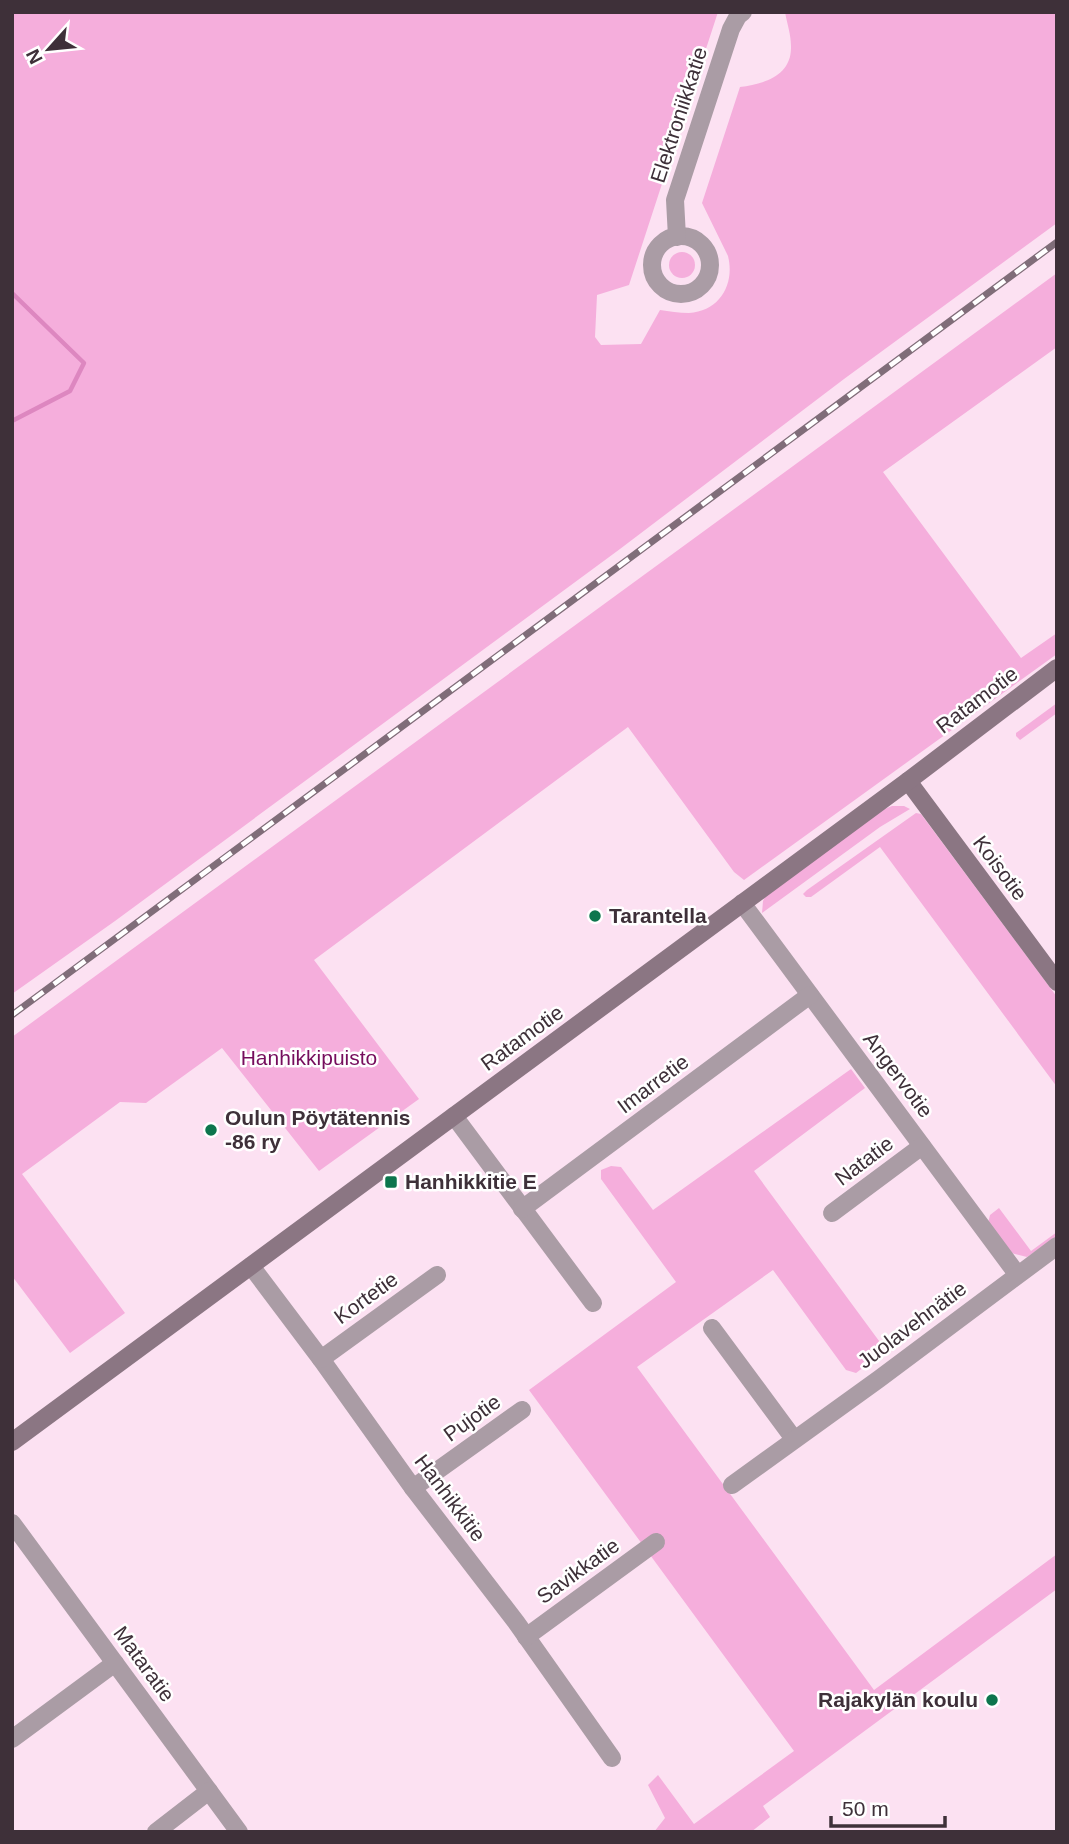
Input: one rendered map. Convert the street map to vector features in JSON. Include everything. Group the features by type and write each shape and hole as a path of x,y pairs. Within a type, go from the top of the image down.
{"street":[{"name":"Elektroniikkatie","path":"677,237 675,200 733,22 743,12"},
{"name":"Ratamotie","path":"12,1442 908,781 1057,668"},
{"name":"Koisotie","path":"908,781 1057,982"},
{"name":"Angervotie","path":"742,903 1017,1274"},
{"name":"Imarretie","path":"523,1209 810,995"},
{"path":"454,1116 593,1303"},
{"name":"Natatie","path":"832,1213 922,1146"},
{"name":"Juolavehnätie","path":"732,1485 1057,1246"},
{"name":"Hanhikkitie","path":"251,1266 526,1637 612,1758"},
{"name":"Kortetie","path":"321,1359 437,1275"},
{"path":"712,1328 794,1439"},
{"name":"Pujotie","path":"413,1488 522,1410"},
{"name":"Mataratie","path":"12,1523 239,1832"},
{"name":"Savikkatie","path":"526,1637 656,1542"},
{"path":"12,1739 115,1663"},
{"path":"156,1832 209,1791"}],"green space":[{"path":"12,12 718,12 629,285 597,295 595,337 601,345 641,344 660,310 685,313 700,311 709,307 723,294 729,276 728,256 702,203 740,87 767,81 787,65 791,46 785,12 1057,12 1057,223 844,379 620,549 12,994"},
{"path":"682,252 691,256 695,265 691,274 682,278 673,274 669,265 673,256"},
{"name":"Hanhikkipuisto","path":"1057,273 1057,347 883,472 1021,658 1057,633 1057,654 744,880 734,872 628,727 314,960 419,1099 319,1171 222,1048 146,1103 120,1102 22,1174 125,1313 70,1353 12,1276 12,1037"},
{"path":"1057,703 1057,713 1020,740 1016,736 1016,733"},
{"path":"892,806 910,809 880,827 762,913 765,897 882,810"},
{"path":"916,813 921,814 1057,997 1057,1087 880,847 811,897 803,894"},
{"path":"851,1069 865,1088 754,1171 882,1345 881,1354 856,1373 846,1370 773,1270 637,1367 874,1690 1057,1554 1057,1589 763,1806 770,1817 751,1832 654,1832 665,1818 648,1785 658,1775 694,1824 794,1751 529,1390 676,1282 601,1179 601,1170 611,1166 621,1167 653,1210"},
{"path":"999,1208 1031,1251 1057,1232 1057,1237 1027,1257 1011,1253 988,1223 990,1215"}],"waterway":[{"path":"12,293 84,363 70,391 12,421"}],"railway":[{"path":"12,1015 1057,242"}],"place":[{"name":"Tarantella","path":"595,916"},
{"name":"Oulun Pöytätennis -86 ry","path":"211,1130"},
{"name":"Hanhikkitie E","path":"391,1182"},
{"name":"Rajakylän koulu","path":"992,1700"}]}
